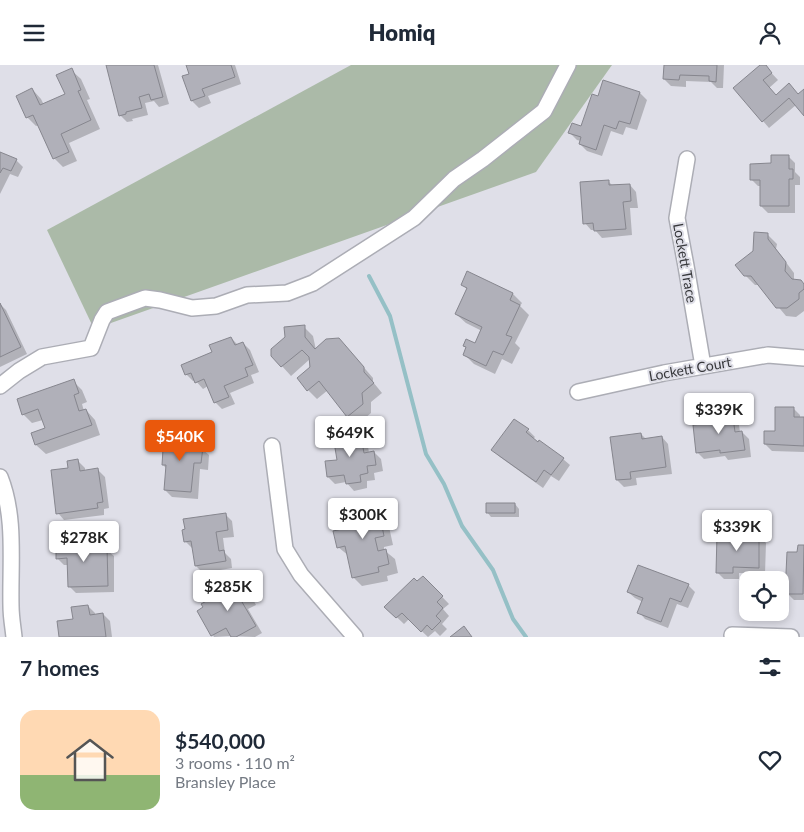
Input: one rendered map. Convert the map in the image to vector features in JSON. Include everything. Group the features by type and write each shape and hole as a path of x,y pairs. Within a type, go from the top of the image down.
{"street":[{"path":"0,386 19,371 42,357 92,348 102,320 108,312 145,298 192,308 216,306 247,295 287,293 313,283 414,218 454,179 483,159 544,111 568,65"},
{"name":"Lockett Trace","path":"688,159 676,218 703,367"},
{"name":"Lockett Court","path":"578,392 664,373 768,355 804,358"},
{"path":"272,445 285,549 301,575 355,637"},
{"path":"0,477 8,501 11,552 11,609 14,637"},
{"path":"732,635 791,637"}],"green space":[{"path":"351,65 612,65 536,172 94,329 47,230"}],"building":[{"path":"106,65 154,65 163,97 151,100 149,94 139,97 142,108 119,116"},
{"path":"186,65 231,65 235,77 202,89 205,96 191,101 182,76 189,74"},
{"path":"664,65 717,65 716,82 709,81 709,76 680,75 679,80 663,79"},
{"path":"760,65 766,65 772,73 763,80 776,95 789,83 798,94 804,89 804,116 789,98 762,122 733,88"},
{"path":"72,68 81,90 78,91 91,120 61,134 69,152 53,159 33,115 26,118 16,96 32,88 40,105 65,94 56,75"},
{"path":"603,80 640,92 630,124 619,121 616,129 604,125 596,150 579,144 581,137 568,133 572,123 581,126 592,94 598,96"},
{"path":"0,152 17,159 11,171 3,168 0,173"},
{"path":"771,155 789,155 789,169 793,169 793,179 789,179 789,206 760,206 760,180 750,180 750,164 771,163"},
{"path":"609,180 609,185 630,184 631,201 623,202 626,229 594,231 593,223 583,224 580,182"},
{"path":"754,232 768,233 768,239 786,262 785,271 792,279 801,280 804,284 804,289 799,293 799,299 787,308 776,308 751,276 744,276 735,265 753,251"},
{"path":"467,271 513,293 510,300 520,305 506,335 512,337 503,355 493,351 486,366 463,355 466,347 463,346 466,339 475,343 482,327 455,314 467,288 461,285"},
{"path":"0,303 21,347 0,357"},
{"path":"305,325 305,337 315,349 326,339 339,338 364,367 364,372 374,383 362,393 363,404 347,417 319,381 307,391 297,378 310,367 309,357 302,350 281,367 271,356 271,349 285,337 284,327"},
{"path":"231,337 235,345 243,342 253,365 245,368 248,376 224,386 229,397 214,403 204,379 195,383 191,373 185,375 181,365 212,352 209,345"},
{"path":"74,379 79,393 74,395 79,411 86,409 92,425 35,445 31,433 45,428 38,409 22,415 17,399"},
{"path":"775,407 794,407 794,417 804,417 804,446 764,444 764,431 775,431"},
{"path":"732,410 735,432 742,431 745,450 720,453 720,450 696,453 693,425 717,422 716,412"},
{"path":"514,419 529,429 526,432 538,442 539,440 564,458 551,475 544,470 536,482 491,450"},
{"path":"360,431 364,453 374,451 376,465 367,466 368,473 360,475 361,482 346,484 344,475 327,477 325,461 337,460 333,436"},
{"path":"164,433 189,435 188,446 203,447 201,463 194,463 191,492 164,490 166,465 162,465"},
{"path":"641,433 642,439 662,436 666,467 630,472 631,479 616,480 610,437"},
{"path":"78,459 80,471 98,468 103,502 97,503 98,508 56,514 51,470 68,468 67,461"},
{"path":"377,502 384,536 375,538 378,551 386,549 389,564 378,567 379,572 352,578 345,546 337,548 333,531 351,527 347,509"},
{"path":"486,503 515,503 515,513 486,513"},
{"path":"226,513 228,530 216,532 219,551 224,550 226,561 195,566 191,541 184,542 182,530 185,529 183,519"},
{"path":"717,534 759,535 759,568 733,567 733,573 716,573"},
{"path":"97,540 97,547 107,547 108,586 68,587 67,558 56,559 56,541"},
{"path":"798,545 804,545 803,594 789,594 789,571 786,571 787,552 797,552"},
{"path":"638,565 689,584 681,602 670,598 661,622 637,613 643,598 627,592"},
{"path":"423,576 443,596 437,602 443,608 436,616 441,621 432,630 427,625 421,632 402,613 396,618 384,607 414,578 417,581"},
{"path":"241,582 250,597 242,602 256,626 236,637 231,637 226,628 211,636 197,611 203,607 201,604"},
{"path":"88,605 90,615 103,613 106,637 59,637 57,621 73,619 71,607"},
{"path":"464,626 472,637 450,637"}],"waterway":[{"path":"369,276 390,316 426,454 444,484 462,526 493,570 513,619 526,637"}]}
